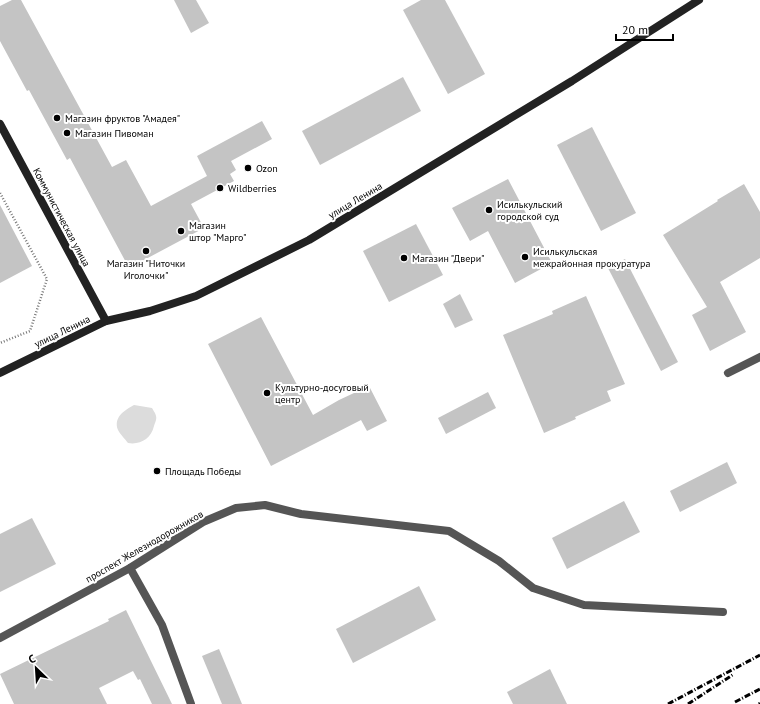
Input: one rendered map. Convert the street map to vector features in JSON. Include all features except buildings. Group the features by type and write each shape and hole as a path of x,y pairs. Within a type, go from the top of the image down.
{"street":[{"name":"улица Ленина","path":"0,373 106,321 150,311 196,296 309,240 566,84 699,0"},
{"name":"Коммунистическая улица","path":"0,124 106,321"},
{"path":"728,373 760,357"},
{"name":"проспект Железнодорожников","path":"0,638 130,568 203,522 236,508 265,505 301,514 448,531 499,561 533,588 584,605 723,612"},
{"path":"130,568 162,625 191,704"}],"path":[{"path":"0,193 46,279 30,330 0,343"}],"shaded area":[{"path":"134,405 152,408 156,415 156,420 153,431 148,438 137,443 128,443 118,430 117,421 121,414"}],"railway":[{"path":"668,704 760,655"},
{"path":"688,704 734,674"},
{"path":"735,702 760,689"}],"place":[{"name":"Магазин фруктов \"Амадея\"","path":"57,118"},
{"name":"Магазин Пивоман","path":"67,133"},
{"name":"Ozon","path":"248,168"},
{"name":"Wildberries","path":"220,188"},
{"name":"Исилькульский городской суд","path":"489,210"},
{"name":"Магазин штор \"Марго\"","path":"181,231"},
{"name":"Магазин \"Ниточки Иголочки\"","path":"146,251"},
{"name":"Исилькульская межрайонная прокуратура","path":"525,257"},
{"name":"Магазин \"Двери\"","path":"404,258"},
{"name":"Культурно-досуговый центр","path":"267,393"},
{"name":"Площадь Победы","path":"157,471"}]}
